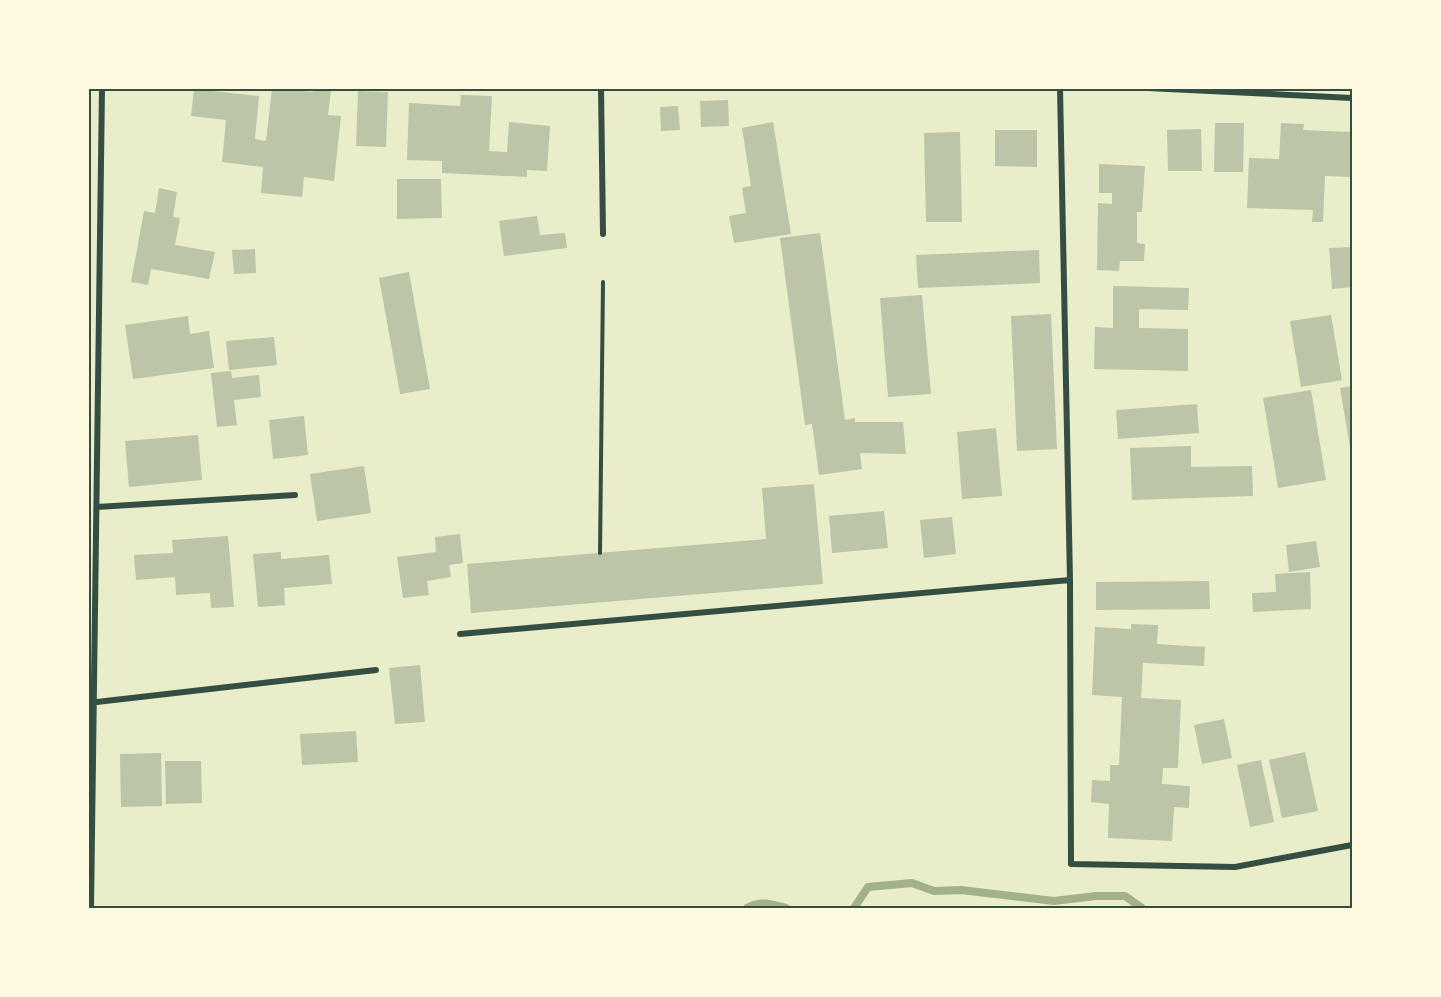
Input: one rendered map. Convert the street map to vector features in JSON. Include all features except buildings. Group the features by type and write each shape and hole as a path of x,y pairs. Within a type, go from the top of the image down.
{"street":[{"path":"91,909 91,703 97,507 102,88"},
{"path":"601,88 603,234"},
{"path":"1060,88 1070,580 1071,864 1235,867 1353,845"},
{"path":"1147,88 1353,98"},
{"path":"97,507 295,495"},
{"path":"460,634 1070,580"},
{"path":"91,703 376,670"}],"path":[{"path":"600,553 603,282"}],"waterway":[{"path":"854,908 868,887 912,883 934,891 961,890 1054,901 1096,896 1125,896 1142,908"},
{"path":"747,908 761,903 786,908"}]}
